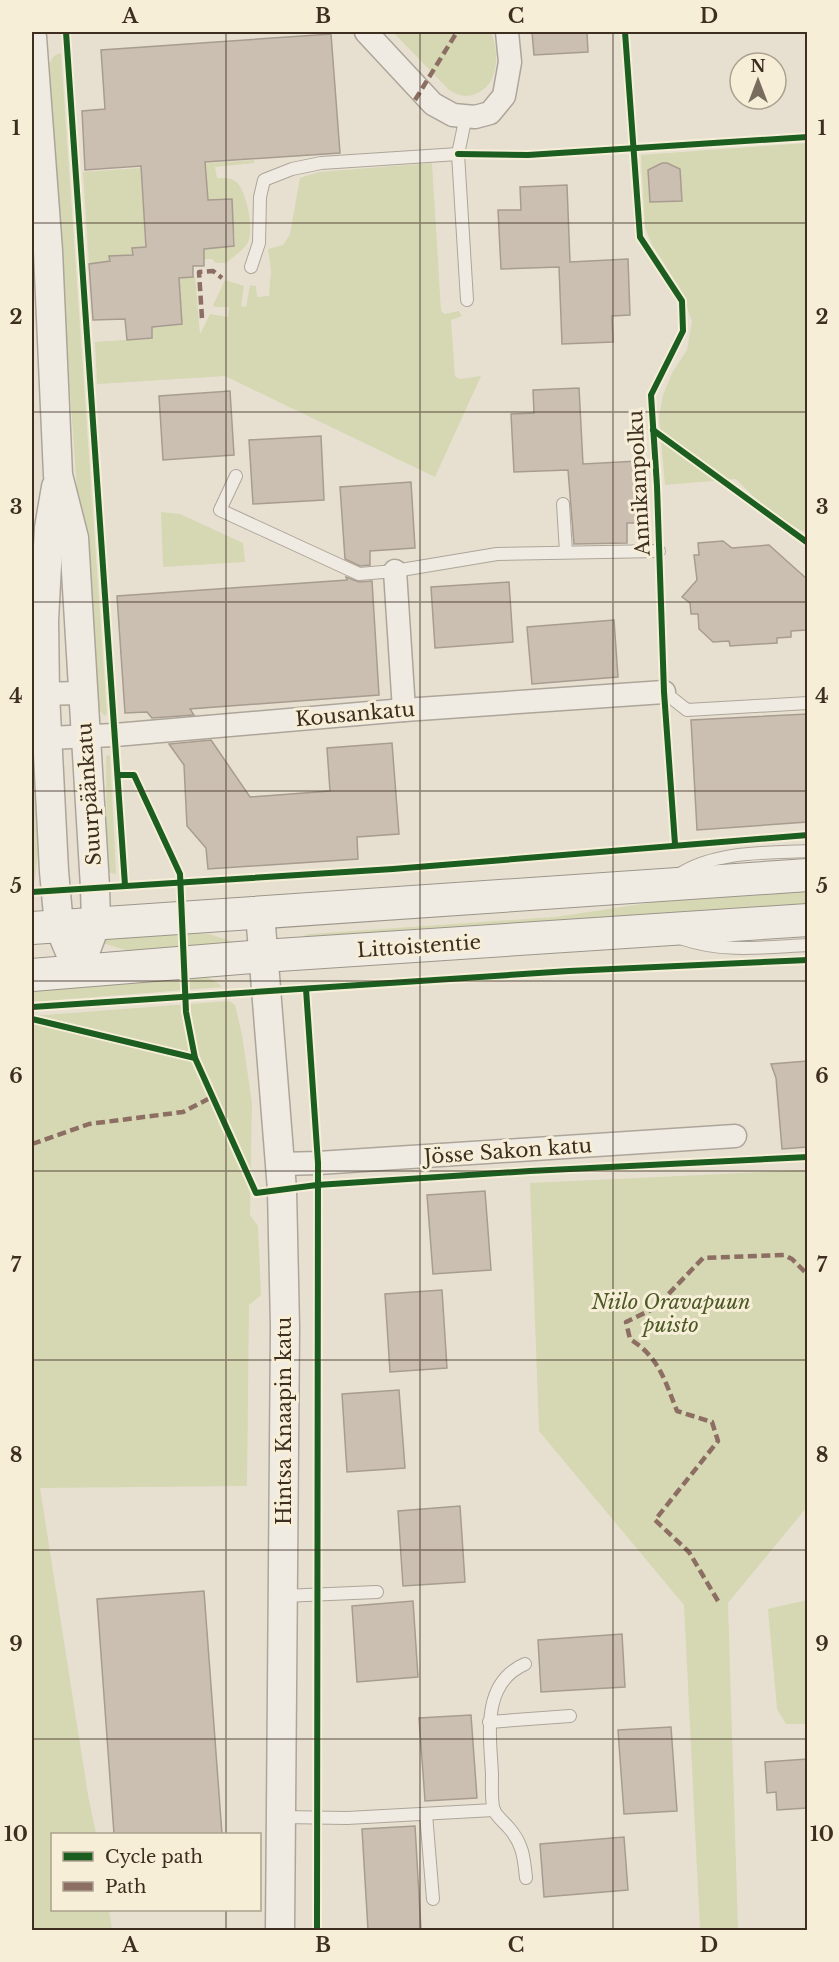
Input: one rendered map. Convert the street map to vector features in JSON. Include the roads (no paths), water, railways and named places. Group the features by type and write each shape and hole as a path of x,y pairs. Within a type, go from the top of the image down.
{"main road":[{"path":"45,927 807,875"},
{"name":"Littoistentie","path":"32,975 263,956 807,920"}],"street":[{"path":"366,32 433,104 453,115 466,116 484,116 490,113 504,96 510,62 507,32"},
{"name":"Suurpäänkatu","path":"32,37 48,252 58,475 74,538 96,923 78,971"},
{"name":"Suurpäänkatu","path":"58,475 49,528 38,694 48,738 54,871 45,927 78,971"},
{"path":"395,571 404,710"},
{"name":"Kousankatu","path":"48,738 86,737 404,710 664,692"},
{"path":"38,694 83,693"},
{"name":"Hintsa Knaapin katu","path":"260,913 280,1164 285,1327 280,1930"},
{"name":"Jösse Sakon katu","path":"280,1164 735,1136"}],"lane":[{"path":"466,116 458,154 468,300"},
{"path":"251,267 260,243 260,197 264,180 292,169 321,163 458,154"},
{"path":"236,476 220,510 359,574 395,571 497,554 659,551"},
{"path":"563,504 566,552"},
{"path":"664,692 687,710 807,703"},
{"path":"663,885 686,870 711,861 740,855 807,850"},
{"path":"663,929 684,939 708,946 748,948 807,945"},
{"path":"283,1596 377,1592"},
{"path":"525,1664 513,1669 502,1682 493,1702 489,1722 494,1810 518,1838 523,1852 526,1878"},
{"path":"489,1722 570,1716"},
{"path":"282,1817 347,1818 494,1810"},
{"path":"426,1814 433,1899"}],"park label":[{"name":"Niilo Oravapuun puisto","path":"671,1314"}]}
